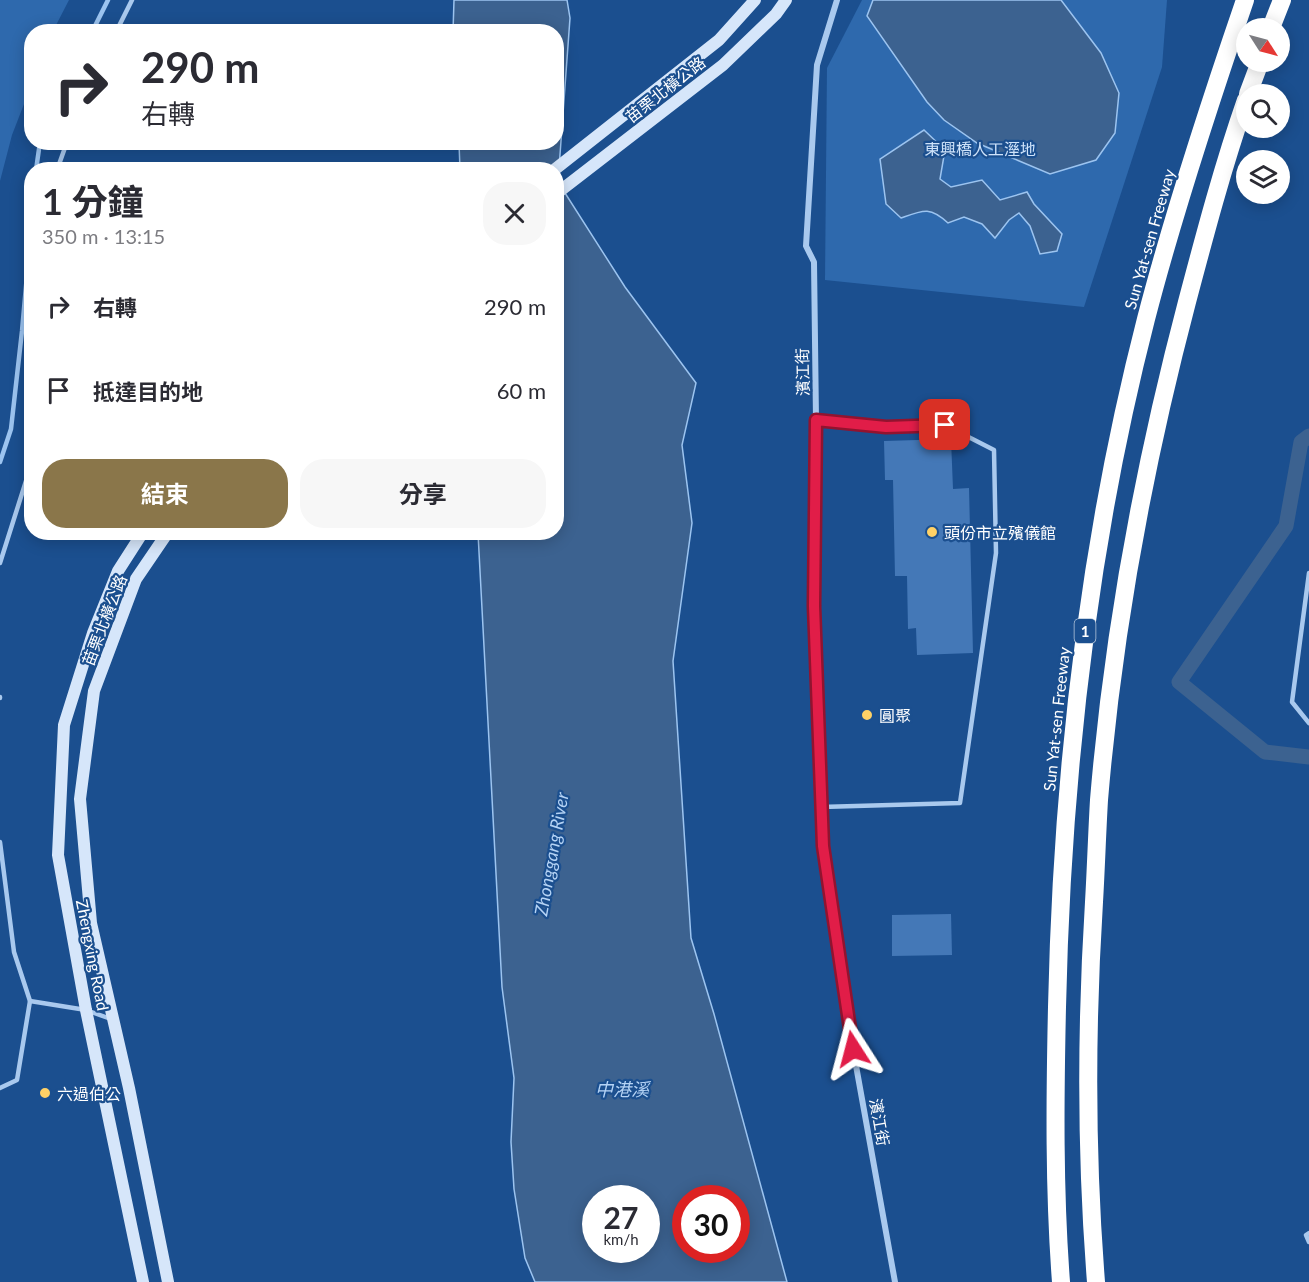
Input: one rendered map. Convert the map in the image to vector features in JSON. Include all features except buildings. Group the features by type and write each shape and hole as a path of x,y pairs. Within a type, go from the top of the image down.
{"highway":[{"name":"Sun Yat-sen Freeway","path":"1061,1282 1055,1094 1059,941 1068,782 1083,639 1118,440 1146,320 1204,122 1245,0"},
{"path":"1276,18 1282,0"},
{"name":"1","path":"1096,1282 1089,1154 1088,998 1100,800 1113,677 1129,568 1150,455 1206,227 1236,132"}],"main road":[{"name":"苗栗北橫公路","path":"564,162 719,40 755,0"},
{"name":"苗栗北橫公路","path":"564,188 723,65 776,14 786,0"},
{"name":"苗栗北橫公路","path":"93,633 118,572 138,540"},
{"name":"苗栗北橫公路","path":"94,692 136,579 163,540"},
{"name":"Zhengxing Road","path":"93,633 64,726 58,855 87,1010 143,1282"},
{"name":"Zhengxing Road","path":"94,692 80,799 91,923 114,1020 168,1282"}],"street":[{"name":"濱江街","path":"837,0 817,65 806,246 814,262 816,420 814,606 821,807 823,846 853,1049 895,1282"}],"lane":[{"path":"120,24 132,0"},
{"path":"816,420 886,427 945,425 994,450 996,553 960,802 821,807"},
{"path":"0,563 24,487"},
{"path":"1309,573 1293,702 1309,723"},
{"path":"0,842 14,952 30,1001 17,1080 0,1088"},
{"path":"30,1001 87,1010 114,1020"},
{"path":"1309,1233 1306,1235 1309,1242"}],"green space":[{"path":"0,0 69,0 57,24 24,24 24,104 12,135 0,181"},
{"name":"東興橋人工溼地","path":"862,0 1167,0 1162,67 1084,307 825,280 827,68"}],"water":[{"name":"中港溪","path":"454,0 567,0 570,18 564,100 564,24 453,24"},
{"path":"873,0 1061,0 1101,53 1119,93 1115,133 1096,160 1050,174 977,143 944,120 927,102 867,16"},
{"path":"924,130 945,150 940,179 951,187 982,180 1000,200 1027,192 1034,204 1062,234 1057,251 1040,254 1030,226 1019,213 1009,220 995,238 982,224 964,217 948,223 936,214 926,211 901,218 886,204 880,159"},
{"name":"中港溪","path":"459,150 560,150 559,162 460,162"},
{"name":"中港溪","path":"564,191 625,287 696,383 682,445 692,523 673,661 691,938 787,1282 535,1282 525,1258 514,1189 511,1142 514,1078 502,987 478,540 564,540"}],"waterway":[{"path":"96,24 108,0"},
{"path":"37,162 39,150"},
{"path":"0,462 11,429 24,309"},
{"path":"1309,436 1301,442 1286,526 1179,682 1265,752 1309,757"}],"place":[{"name":"頭份市立殯儀館","path":"932,532"},
{"name":"圓聚","path":"867,715"},
{"name":"六過伯公","path":"45,1093"}],"route":[{"path":"853,1049 823,846 814,606 816,420 886,427 945,425"}],"water label":[{"name":"Zhonggang River","path":"551,854"}]}
